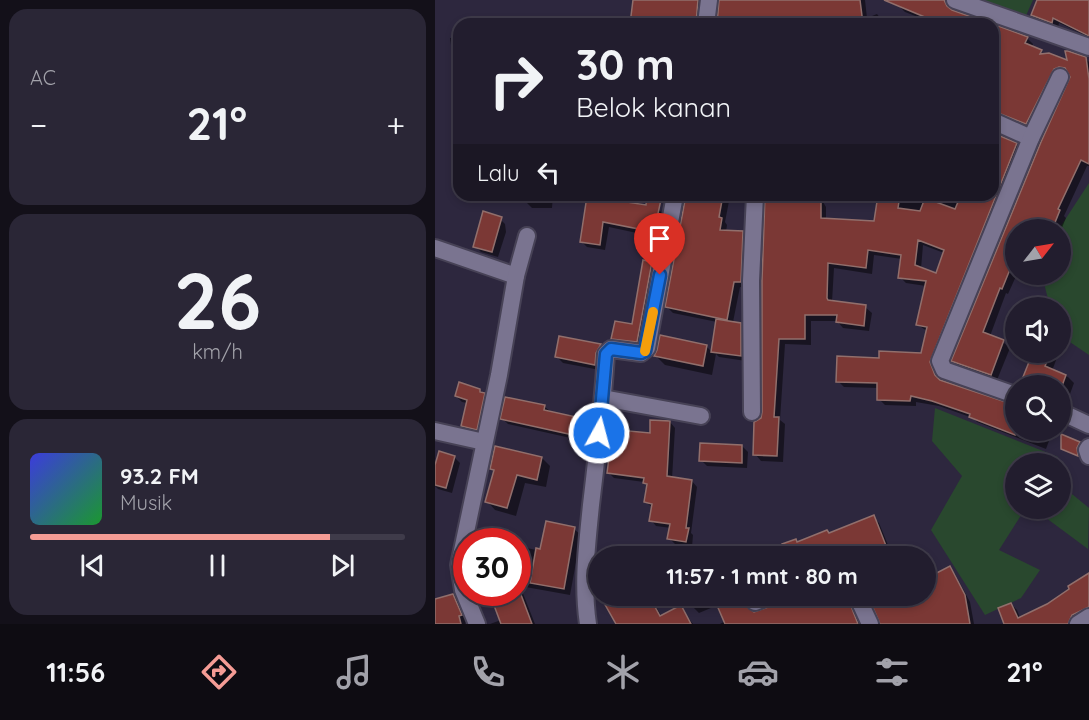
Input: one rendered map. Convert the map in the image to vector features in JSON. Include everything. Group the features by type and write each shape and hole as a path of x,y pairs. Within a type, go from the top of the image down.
{"street":[{"path":"707,18 709,0"},
{"path":"955,0 1089,47"},
{"path":"1005,391 944,370 939,364 1031,138 1060,77"},
{"path":"999,124 1031,138"},
{"path":"588,624 585,602 586,559 607,352 615,349 641,353 647,348 674,201"},
{"path":"752,412 751,281 755,201"},
{"path":"477,624 463,590 459,565 499,375 516,276 527,236"},
{"path":"435,248 516,276"},
{"path":"603,398 701,416"},
{"path":"1071,417 1089,425"},
{"path":"435,431 484,442"},
{"path":"1089,447 1089,456"},
{"path":"862,606 870,624"},
{"path":"1078,624 1089,617"}],"green space":[{"path":"975,0 1033,0 1024,20"},
{"path":"1089,183 1089,355 1071,343 1071,297 1048,297 1044,285 1071,285 1071,219 1066,219"},
{"path":"935,408 1005,436 1005,441 1018,441 1048,453 1005,453 1005,519 1019,519 999,550 1040,570 1021,598 985,615 931,530 962,476 932,441"},
{"path":"1071,493 1089,508 1088,549 1048,519 1071,519"}],"building":[{"path":"633,0 698,0 696,18 631,18"},
{"path":"719,0 860,0 862,18 718,18"},
{"path":"884,0 944,0 952,10 975,18 927,18"},
{"path":"1037,0 1089,0 1089,36 1053,18 1052,23 1031,15"},
{"path":"999,26 1028,37 1025,43 1042,50 1040,54 1049,53 1067,60 1065,51 1068,51 1086,57 1089,79 1089,164 1081,160 1058,209 1060,210 1056,219 1009,219 1070,77 1065,68 1054,69 1026,124 999,113"},
{"path":"999,136 1017,143 999,188"},
{"path":"586,201 620,201 646,205 646,201 661,201 654,232 603,222 600,245 580,242"},
{"path":"685,201 722,201 719,217 722,218 720,230 743,231 741,282 734,282 727,320 665,307"},
{"path":"765,201 821,201 821,218 874,221 877,201 899,201 898,208 920,211 924,201 933,201 955,209 958,201 994,201 930,362 935,375 940,380 1005,402 1005,431 969,417 970,414 932,401 911,396 910,401 877,400 877,383 836,382 837,356 879,358 879,351 921,353 927,327 916,325 926,281 898,278 901,255 868,250 866,268 828,263 828,300 866,305 864,326 836,322 837,315 805,315 805,339 779,339 774,417 779,417 777,456 753,455 754,422 761,418 762,412","holes":["918,240 944,250 936,273 915,265"]},
{"path":"483,211 502,217 492,252 473,247"},
{"path":"1005,230 1005,282 1002,289 1000,288 983,332 1004,340 991,375 951,361"},
{"path":"643,260 652,262 637,342 611,339 615,321 632,324"},
{"path":"716,319 741,323 741,356 711,352"},
{"path":"660,335 707,345 703,366 654,356"},
{"path":"559,336 601,344 596,353 595,365 555,357"},
{"path":"1029,363 1046,363 1045,366 1066,375 1024,375"},
{"path":"459,382 485,393 477,430 461,426 467,400 455,396"},
{"path":"505,397 545,405 544,410 590,420 587,438 500,419"},
{"path":"650,420 670,421 667,476 692,480 686,542 667,539 670,524 649,521 652,504 644,502 647,484 643,483 644,478 607,473 610,450 616,451 618,430 650,433"},
{"path":"1071,438 1080,442 1077,448 1078,456 1061,449 1061,441 1071,441"},
{"path":"700,443 742,445 742,463 699,461"},
{"path":"495,446 542,457 537,480 517,475 507,508 485,502 494,470 490,469"},
{"path":"439,451 455,456 446,488 435,485 435,465"},
{"path":"874,515 886,546 783,546 782,544 796,539 797,542 827,530 829,533"},
{"path":"546,521 575,527 564,589 531,583 536,548 540,549"},
{"path":"950,566 965,595 970,624 880,624 872,606 936,606 936,573"},
{"path":"1089,573 1089,607 1072,615 1068,624 1004,624 998,608 1011,603 1018,618 1047,604 1069,589 1068,586"},
{"path":"453,594 453,606 458,606 462,615 459,616 461,624 435,624 435,599"},
{"path":"494,606 525,606 532,624 501,624"},
{"path":"606,606 654,606 660,616 682,606 691,624 616,624"},
{"path":"717,606 746,606 754,612 771,606 851,606 858,624 725,624"}],"slow traffic":[{"path":"645,351 653,312"}],"route":[{"path":"599,433 606,354 611,349 641,353 645,351 660,275"}]}
